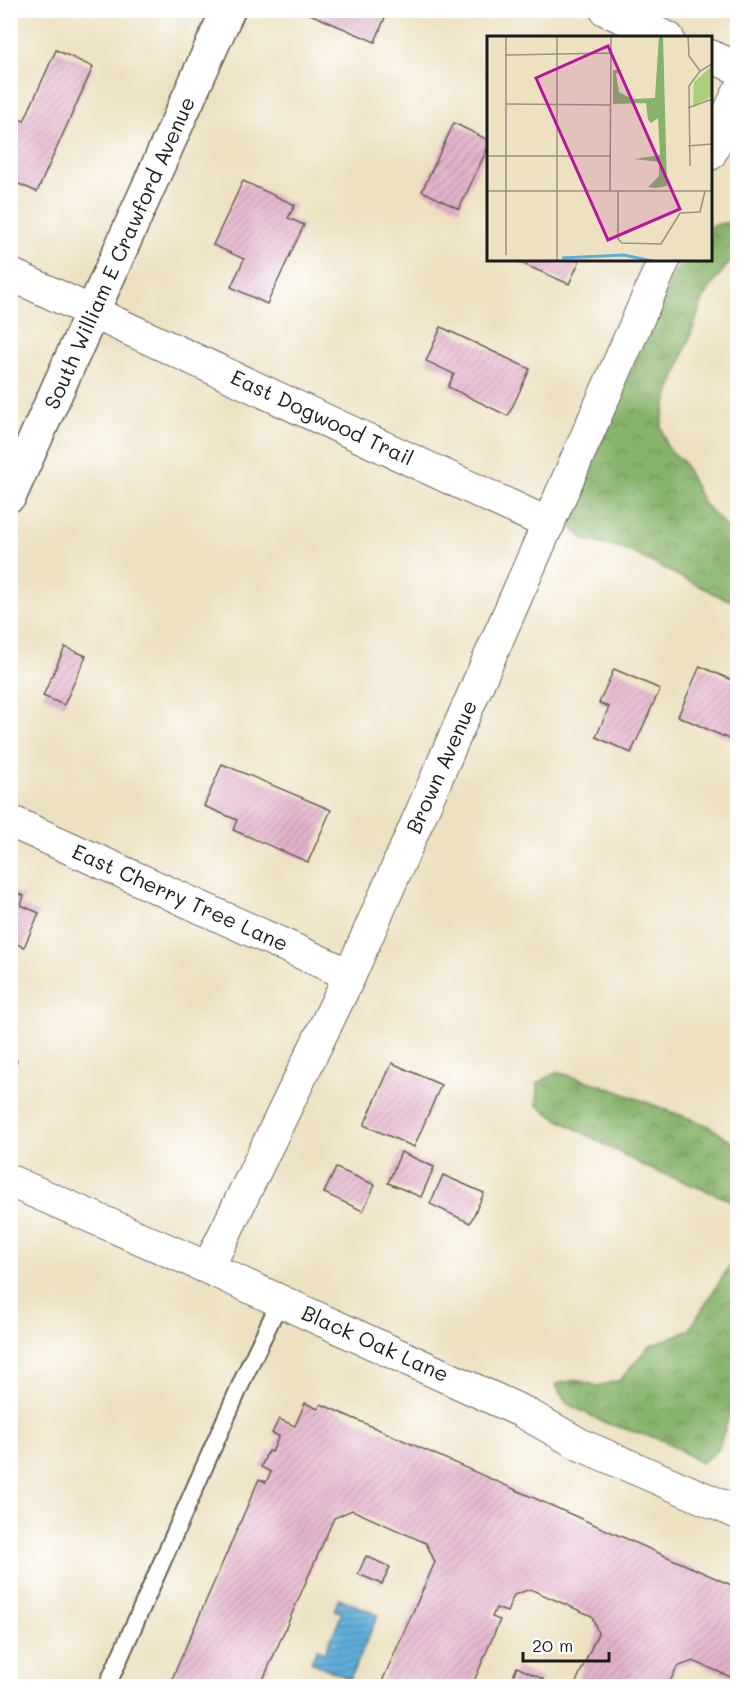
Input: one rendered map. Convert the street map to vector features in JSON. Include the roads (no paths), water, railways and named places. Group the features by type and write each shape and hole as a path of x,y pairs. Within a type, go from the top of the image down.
{"main road":[{"name":"South William E Crawford Avenue","path":"10,495 228,10"}],"street":[{"path":"606,10 664,36"},
{"path":"712,56 738,68"},
{"path":"712,152 738,93"},
{"name":"Brown Avenue","path":"208,1268 350,975 664,261"},
{"name":"East Dogwood Trail","path":"10,274 549,524"},
{"name":"East Cherry Tree Lane","path":"10,821 350,975"},
{"name":"Black Oak Lane","path":"10,1181 208,1268 523,1412 581,1445 738,1513"}],"lane":[{"path":"107,1686 240,1385 280,1301"}],"water":[{"path":"339,1598 378,1615 350,1679 311,1662 317,1649 325,1652 342,1613 334,1610"}]}
